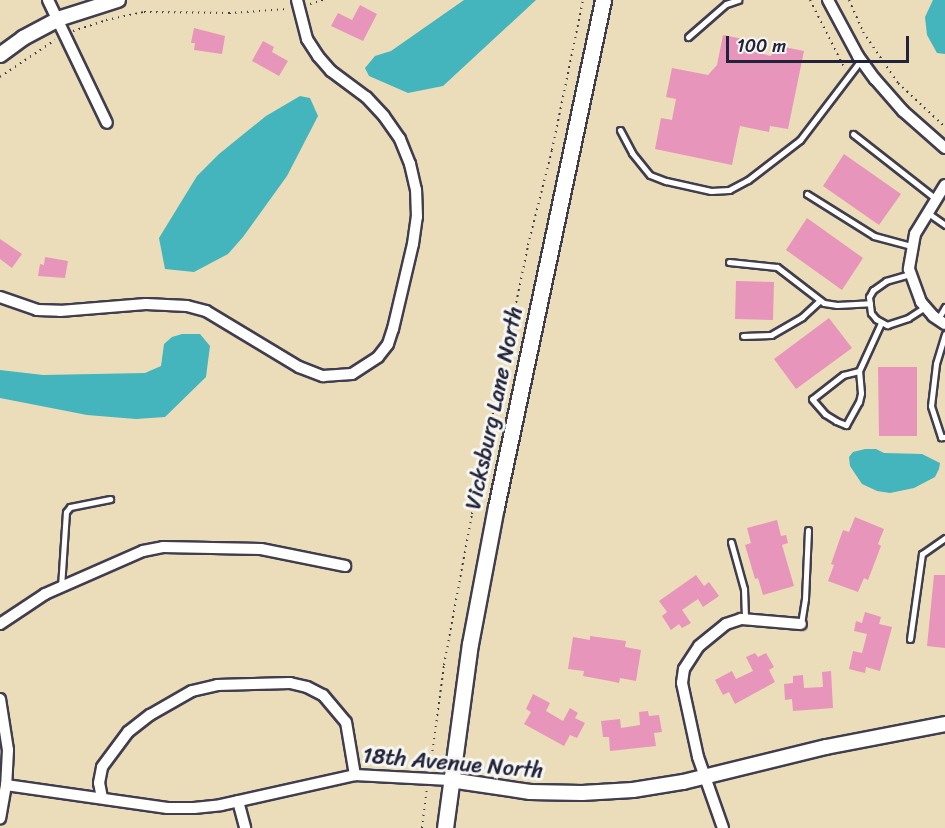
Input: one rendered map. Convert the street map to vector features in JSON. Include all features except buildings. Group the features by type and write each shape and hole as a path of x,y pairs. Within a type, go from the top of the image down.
{"main road":[{"name":"Vicksburg Lane North","path":"445,828 470,644 496,507 603,0"}],"street":[{"path":"48,0 107,123"},
{"path":"0,56 23,38 58,19 118,0"},
{"path":"0,297 37,310 146,304 187,306 225,321 311,373 336,376 352,374 366,367 388,344 413,244 417,217 416,190 410,164 400,139 384,116 366,98 331,71 318,56 307,39 297,0"},
{"path":"828,0 861,60 903,111 945,148"},
{"path":"941,321 925,307 913,286 910,274 915,234 945,185"},
{"path":"0,624 28,604 61,587 143,551 183,546 261,549 345,566"},
{"path":"723,828 704,778 682,683 684,669 694,651 726,624 745,619 801,624"},
{"path":"102,798 99,783 102,767 128,732 150,715 192,692 217,685 290,683 307,687 323,695 346,722 355,775"},
{"path":"0,699 8,750 6,785 0,818"},
{"name":"18th Avenue North","path":"6,785 167,808 194,808 238,801 355,775 450,780 530,792 582,793 633,790 704,778 826,747 945,724"},
{"path":"238,801 245,828"}],"lane":[{"path":"688,37 726,4 738,0"},
{"path":"620,130 632,153 650,175 711,191 729,190 747,180 800,140 861,60"},
{"path":"853,134 936,199"},
{"path":"807,194 874,236 912,246"},
{"path":"928,213 945,225"},
{"path":"729,262 777,267 819,301 837,305 870,303"},
{"path":"910,274 879,285 870,297 872,313 881,323 893,324 925,307"},
{"path":"742,336 771,335 802,317 819,301"},
{"path":"941,321 945,307"},
{"path":"859,371 843,375 812,399 825,414 836,421 846,424 859,402 861,393 859,371 881,323"},
{"path":"945,334 936,364 931,406 941,437 945,437"},
{"path":"61,587 66,512 70,507 110,499"},
{"path":"801,624 805,599 808,530"},
{"path":"910,639 922,554 945,538"},
{"path":"731,542 744,590 745,619"}],"path":[{"path":"308,5 323,0"},
{"path":"422,828 444,665 472,514 528,245 552,150 584,0"},
{"path":"810,0 849,78"},
{"path":"849,0 863,32 898,83 945,127"},
{"path":"75,30 144,12 229,14 286,9"},
{"path":"0,77 54,40"}],"water":[{"path":"464,0 536,0 443,86 408,93 369,76 365,68 375,56 391,51"},
{"path":"933,0 945,0 945,54 937,53 927,35 925,17"},
{"path":"300,96 310,98 318,116 287,176 243,237 228,254 194,272 165,269 159,238 197,176 219,154 266,116"},
{"path":"182,334 200,334 210,346 206,377 165,417 136,419 87,415 0,398 0,370 43,375 145,373 161,366 164,344 172,337"},
{"path":"876,449 884,453 922,454 940,463 939,469 935,477 914,488 890,493 877,491 862,484 850,466 849,457 853,452"}]}
